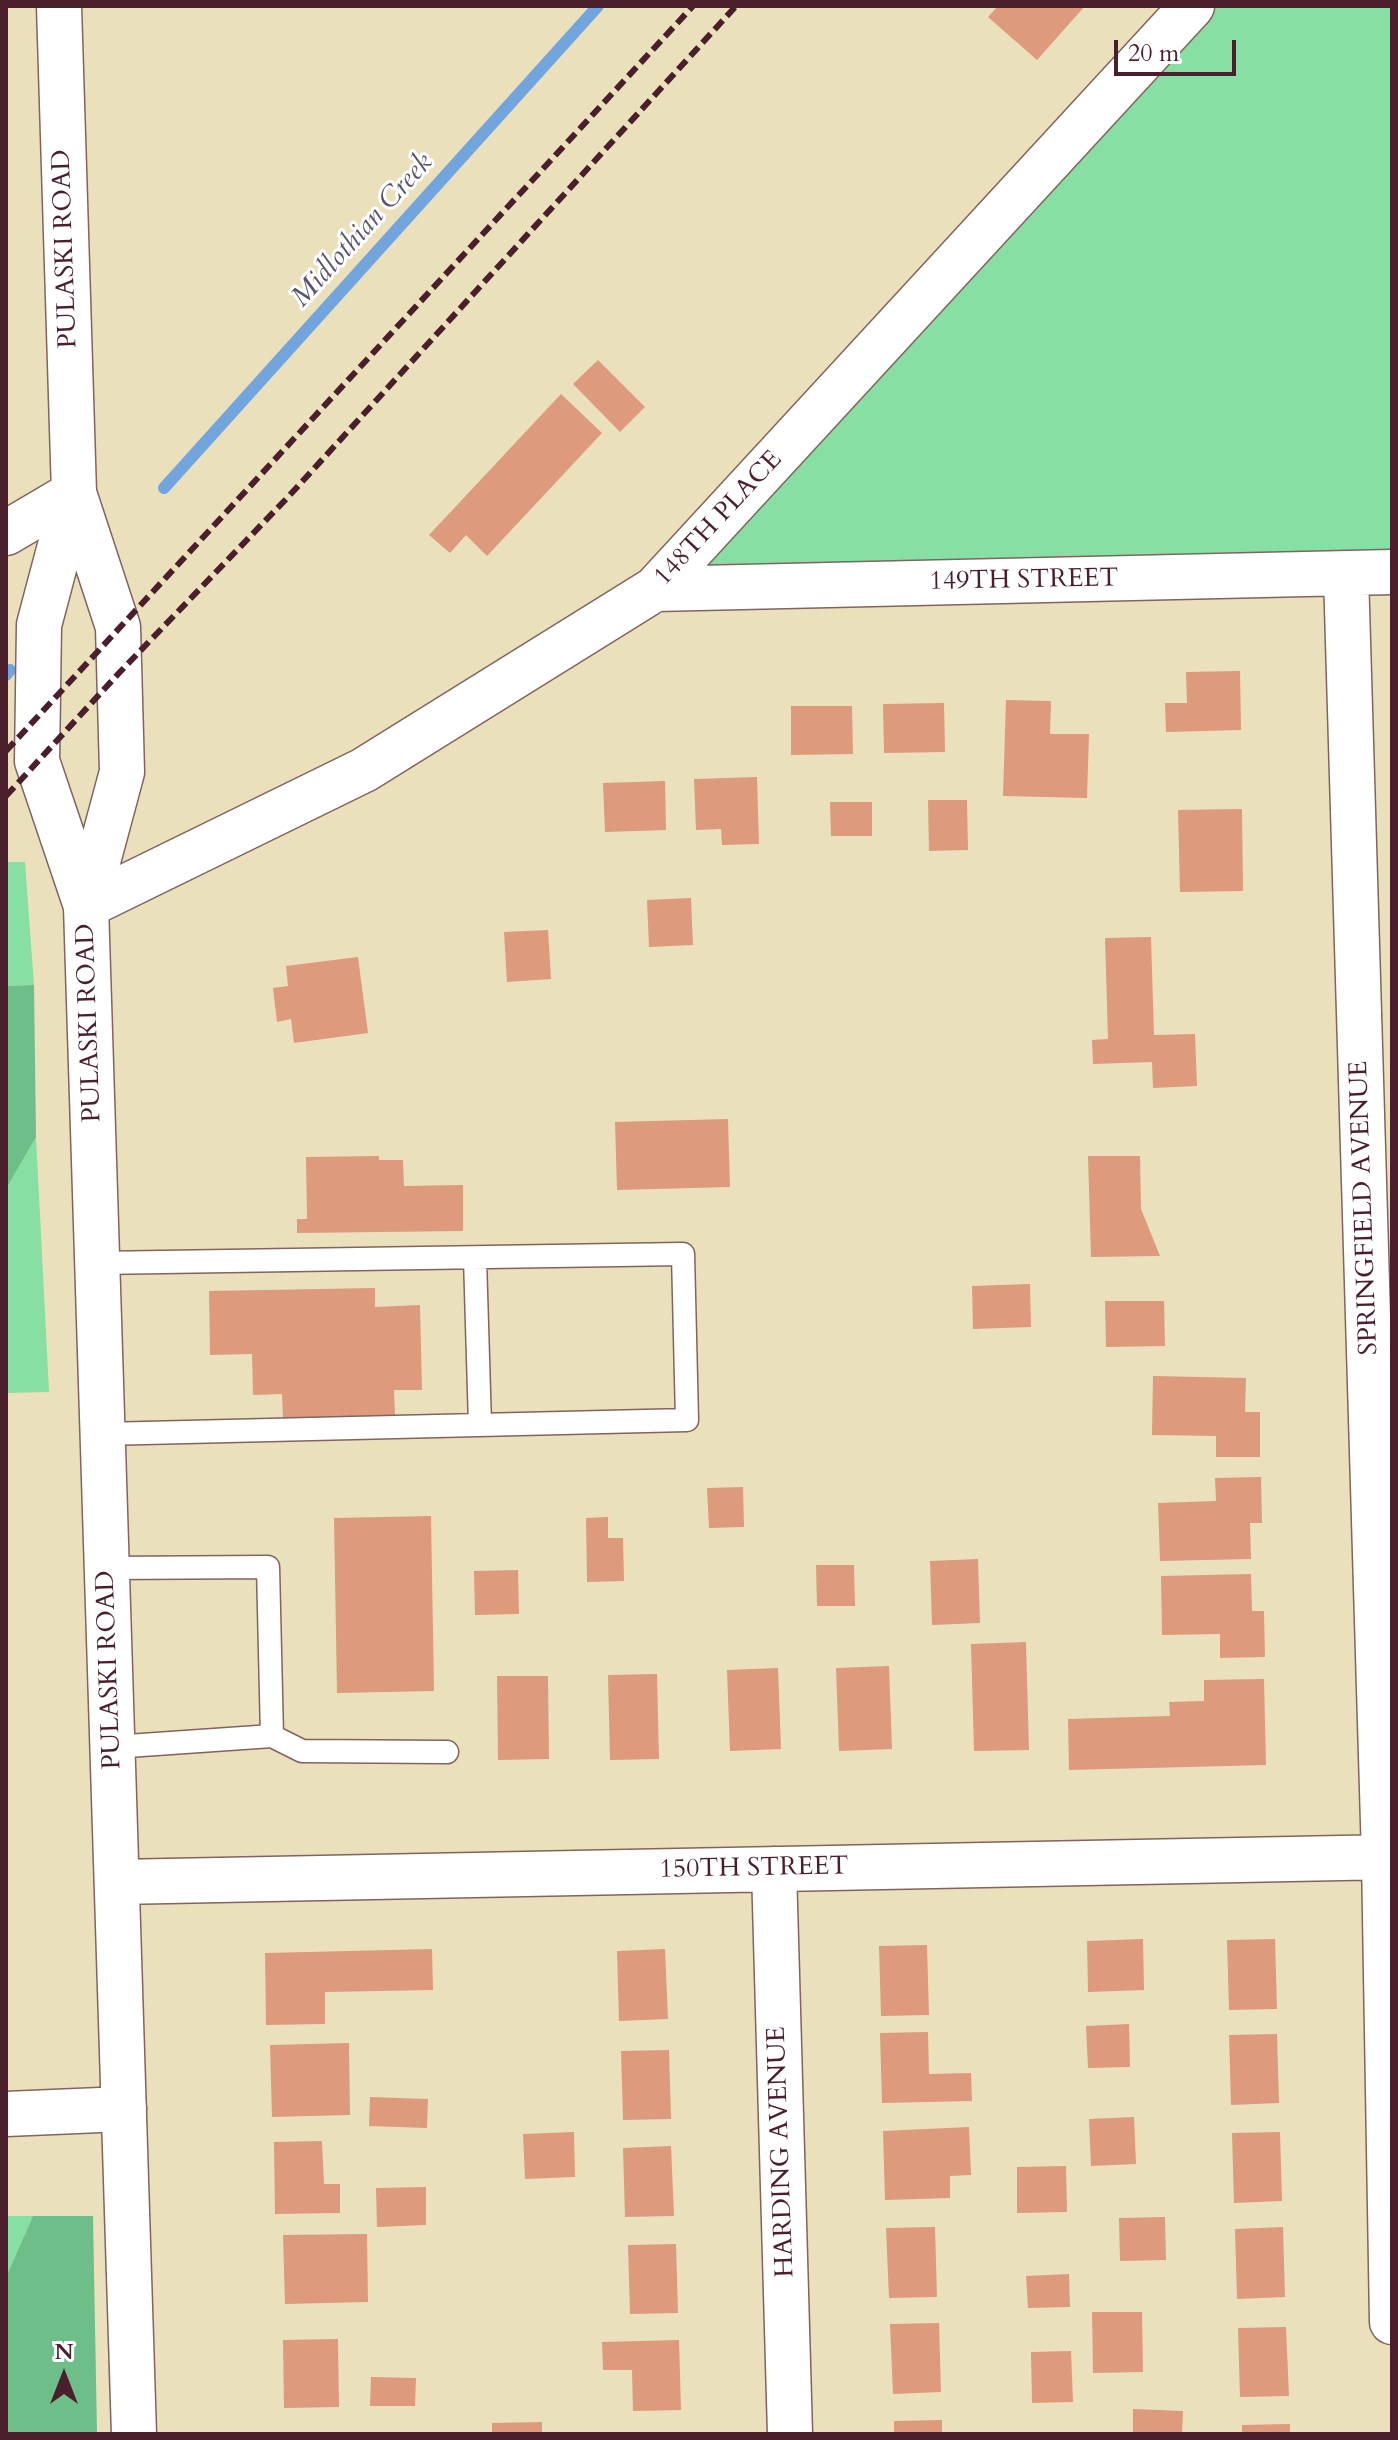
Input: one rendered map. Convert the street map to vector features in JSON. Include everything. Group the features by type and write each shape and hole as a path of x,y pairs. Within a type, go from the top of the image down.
{"street":[{"name":"PULASKI ROAD","path":"59,6 74,493 118,627 122,772 86,906"},
{"name":"148TH PLACE","path":"86,906 364,770 655,589 1192,6"},
{"name":"PULASKI ROAD","path":"74,493 39,625 37,761 86,906 134,2434"},
{"path":"6,533 74,493"},
{"name":"149TH STREET","path":"655,589 1392,572"},
{"name":"SPRINGFIELD AVENUE","path":"1346,574 1388,1857 1392,2322"},
{"name":"150TH STREET","path":"117,1882 1388,1857"},
{"name":"HARDING AVENUE","path":"774,1869 790,2434"},
{"path":"6,2114 124,2109"}],"lane":[{"path":"98,1263 683,1254 687,1420 103,1434"},
{"path":"475,1258 480,1425"},
{"path":"107,1568 268,1567 272,1736"},
{"path":"113,1747 272,1736 302,1751 447,1752"}],"green space":[{"path":"1192,6 1392,6 1392,572 655,589"},
{"path":"6,862 25,862 34,985 6,986"},
{"path":"34,985 36,1137 6,1189 6,986"},
{"path":"36,1137 49,1392 6,1393 6,1189"},
{"path":"6,2216 33,2216 6,2277"},
{"path":"33,2216 93,2216 97,2434 6,2434 6,2277"}],"building":[{"path":"998,6 1085,6 1037,60 988,17"},
{"path":"598,360 645,407 620,432 573,384"},
{"path":"561,394 602,433 487,556 466,535 450,553 429,535"},
{"path":"1240,671 1241,730 1166,732 1165,703 1187,703 1186,672"},
{"path":"1006,700 1051,701 1050,734 1089,734 1087,798 1003,796"},
{"path":"944,703 945,752 884,753 883,704"},
{"path":"791,706 852,706 853,754 791,755"},
{"path":"757,777 759,844 722,845 721,829 696,830 694,779"},
{"path":"665,781 666,830 605,832 603,783"},
{"path":"928,800 967,800 968,850 929,851"},
{"path":"830,802 872,802 872,836 831,836"},
{"path":"1242,809 1243,891 1180,892 1178,810"},
{"path":"691,898 693,945 649,947 647,900"},
{"path":"548,930 551,979 507,982 504,932"},
{"path":"1151,937 1154,1035 1195,1034 1197,1086 1153,1088 1152,1062 1093,1064 1092,1040 1108,1039 1105,938"},
{"path":"358,957 368,1033 294,1043 291,1019 277,1022 273,988 288,986 286,966"},
{"path":"728,1119 730,1187 617,1190 615,1122"},
{"path":"379,1156 379,1160 403,1160 404,1186 463,1185 463,1231 297,1233 297,1219 307,1219 306,1157"},
{"path":"1088,1156 1140,1156 1141,1209 1160,1256 1091,1257"},
{"path":"1030,1284 1031,1327 973,1329 972,1286"},
{"path":"375,1288 375,1307 420,1305 422,1390 394,1390 395,1416 283,1418 282,1394 253,1395 252,1354 210,1355 209,1291"},
{"path":"1105,1301 1164,1301 1165,1346 1106,1347"},
{"path":"1153,1376 1246,1378 1245,1412 1260,1412 1260,1457 1216,1457 1216,1436 1152,1435"},
{"path":"1261,1477 1262,1523 1250,1523 1251,1559 1160,1561 1158,1503 1216,1501 1215,1478"},
{"path":"743,1487 744,1527 709,1528 707,1488"},
{"path":"431,1516 434,1691 337,1693 334,1518"},
{"path":"608,1517 608,1538 623,1538 624,1581 587,1582 586,1518"},
{"path":"978,1559 980,1623 932,1625 930,1561"},
{"path":"816,1565 854,1565 855,1606 817,1606"},
{"path":"518,1570 519,1614 475,1615 474,1571"},
{"path":"1251,1574 1252,1611 1264,1611 1265,1657 1220,1658 1220,1634 1162,1635 1161,1576"},
{"path":"1026,1642 1029,1750 974,1751 971,1644"},
{"path":"889,1666 892,1749 839,1751 836,1668"},
{"path":"778,1668 781,1749 730,1751 727,1670"},
{"path":"657,1674 659,1759 610,1760 608,1675"},
{"path":"497,1676 548,1676 549,1759 498,1760"},
{"path":"1264,1679 1266,1765 1069,1770 1068,1719 1170,1716 1169,1702 1204,1701 1204,1680"},
{"path":"1143,1939 1144,1990 1088,1992 1087,1941"},
{"path":"1275,1939 1277,2009 1229,2010 1227,1940"},
{"path":"927,1945 929,2015 881,2016 879,1946"},
{"path":"432,1949 433,1990 325,1992 325,2024 266,2025 265,1953"},
{"path":"665,1949 668,2019 619,2021 617,1951"},
{"path":"1129,2024 1130,2067 1088,2068 1086,2026"},
{"path":"928,2032 929,2074 971,2073 972,2101 882,2103 880,2033"},
{"path":"1277,2034 1279,2103 1231,2105 1229,2035"},
{"path":"349,2043 350,2115 272,2117 270,2045"},
{"path":"669,2050 671,2119 623,2120 621,2051"},
{"path":"370,2097 428,2099 427,2128 369,2126"},
{"path":"1134,2117 1136,2164 1091,2166 1089,2119"},
{"path":"969,2127 971,2175 950,2176 950,2198 885,2200 883,2131"},
{"path":"574,2132 575,2177 525,2179 523,2134"},
{"path":"1280,2132 1282,2201 1234,2203 1232,2133"},
{"path":"322,2141 324,2184 340,2184 340,2213 275,2214 274,2142"},
{"path":"671,2146 674,2216 625,2217 623,2148"},
{"path":"1066,2166 1067,2212 1017,2213 1017,2167"},
{"path":"426,2187 426,2225 377,2227 376,2188"},
{"path":"1165,2217 1166,2260 1120,2261 1119,2218"},
{"path":"935,2227 937,2297 889,2298 886,2228"},
{"path":"1283,2227 1285,2297 1237,2299 1235,2229"},
{"path":"367,2234 368,2302 285,2304 283,2235"},
{"path":"676,2244 678,2313 630,2314 628,2245"},
{"path":"1069,2274 1070,2307 1028,2308 1026,2276"},
{"path":"1092,2312 1142,2312 1143,2372 1093,2373"},
{"path":"939,2323 941,2392 893,2394 890,2324"},
{"path":"1286,2327 1289,2396 1240,2397 1238,2328"},
{"path":"338,2339 339,2407 284,2408 283,2340"},
{"path":"679,2340 681,2410 633,2411 632,2370 603,2370 602,2342"},
{"path":"1071,2351 1073,2402 1032,2403 1031,2352"},
{"path":"371,2377 416,2378 415,2406 370,2406"},
{"path":"1133,2409 1183,2411 1182,2434 1133,2434"},
{"path":"942,2420 942,2434 894,2434 894,2421"},
{"path":"542,2422 542,2434 492,2434 492,2423"},
{"path":"1290,2424 1290,2434 1242,2434 1242,2425"}],"waterway":[{"name":"Midlothian Creek","path":"164,488 598,6"},
{"name":"Midlothian Creek","path":"6,675 10,670"}],"railway":[{"path":"6,751 693,6"},
{"path":"6,796 289,496 736,6"}]}
